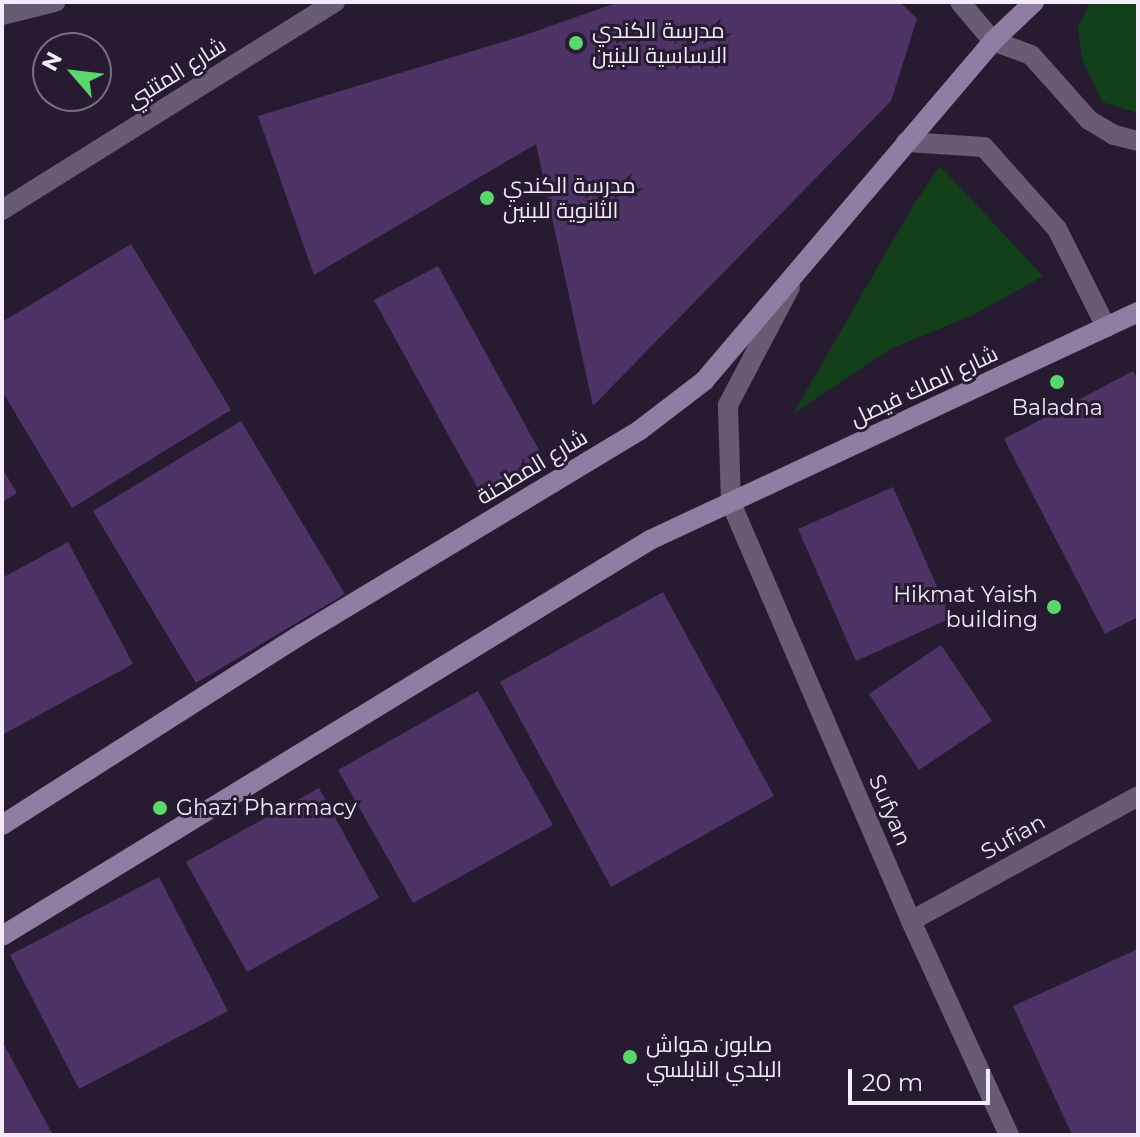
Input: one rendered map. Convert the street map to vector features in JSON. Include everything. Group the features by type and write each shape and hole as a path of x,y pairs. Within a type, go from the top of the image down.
{"main road":[{"path":"993,41 1034,2"},
{"name":"شارع المطحنة","path":"2,825 302,634 640,430 704,381 993,41"},
{"name":"شارع الملك فيصل","path":"731,503 1138,312"},
{"path":"2,936 650,540 731,503"}],"street":[{"path":"2,15 55,2"},
{"name":"شارع المتنبي","path":"2,210 335,2"},
{"path":"960,2 993,41 1031,55 1089,120 1114,135 1138,141"},
{"path":"906,142 984,147 1057,229 1106,327"},
{"path":"731,503 728,405 801,266"},
{"name":"Sufyan","path":"731,503 911,921 1009,1135"},
{"name":"Sufian","path":"911,921 1138,796"}],"green space":[{"path":"1090,2 1138,2 1138,113 1102,102 1082,59 1078,28"},
{"path":"940,166 1043,276 973,315 890,349 793,414 914,204"}],"building":[{"path":"619,2 900,2 917,19 891,101 593,406 536,144 314,275 258,116 522,36"},
{"path":"131,244 231,410 72,508 2,391 2,322"},
{"path":"438,266 545,461 482,496 374,300"},
{"path":"1133,371 1138,381 1138,617 1105,634 1004,439"},
{"path":"241,421 345,594 196,683 93,511"},
{"path":"2,468 17,493 2,502"},
{"path":"893,487 951,618 856,661 798,529"},
{"path":"68,542 133,664 2,735 2,578"},
{"path":"663,592 774,796 611,887 500,682"},
{"path":"941,645 992,721 919,770 869,694"},
{"path":"478,691 553,825 413,903 338,770"},
{"path":"319,788 379,898 247,972 186,862"},
{"path":"159,877 228,1011 79,1089 10,955"},
{"path":"1138,949 1138,1135 1072,1135 1013,1006"},
{"path":"2,1041 53,1135 2,1135"}],"place":[{"name":"مدرسة الكندي الاساسية للبنين","path":"576,43"},
{"name":"مدرسة الكندي الثانوية للبنين","path":"487,198"},
{"name":"Baladna","path":"1057,382"},
{"name":"Hikmat Yaish building","path":"1054,607"},
{"name":"Ghazi Pharmacy","path":"160,808"},
{"name":"صابون هواش البلدي النابلسي","path":"630,1057"}]}
